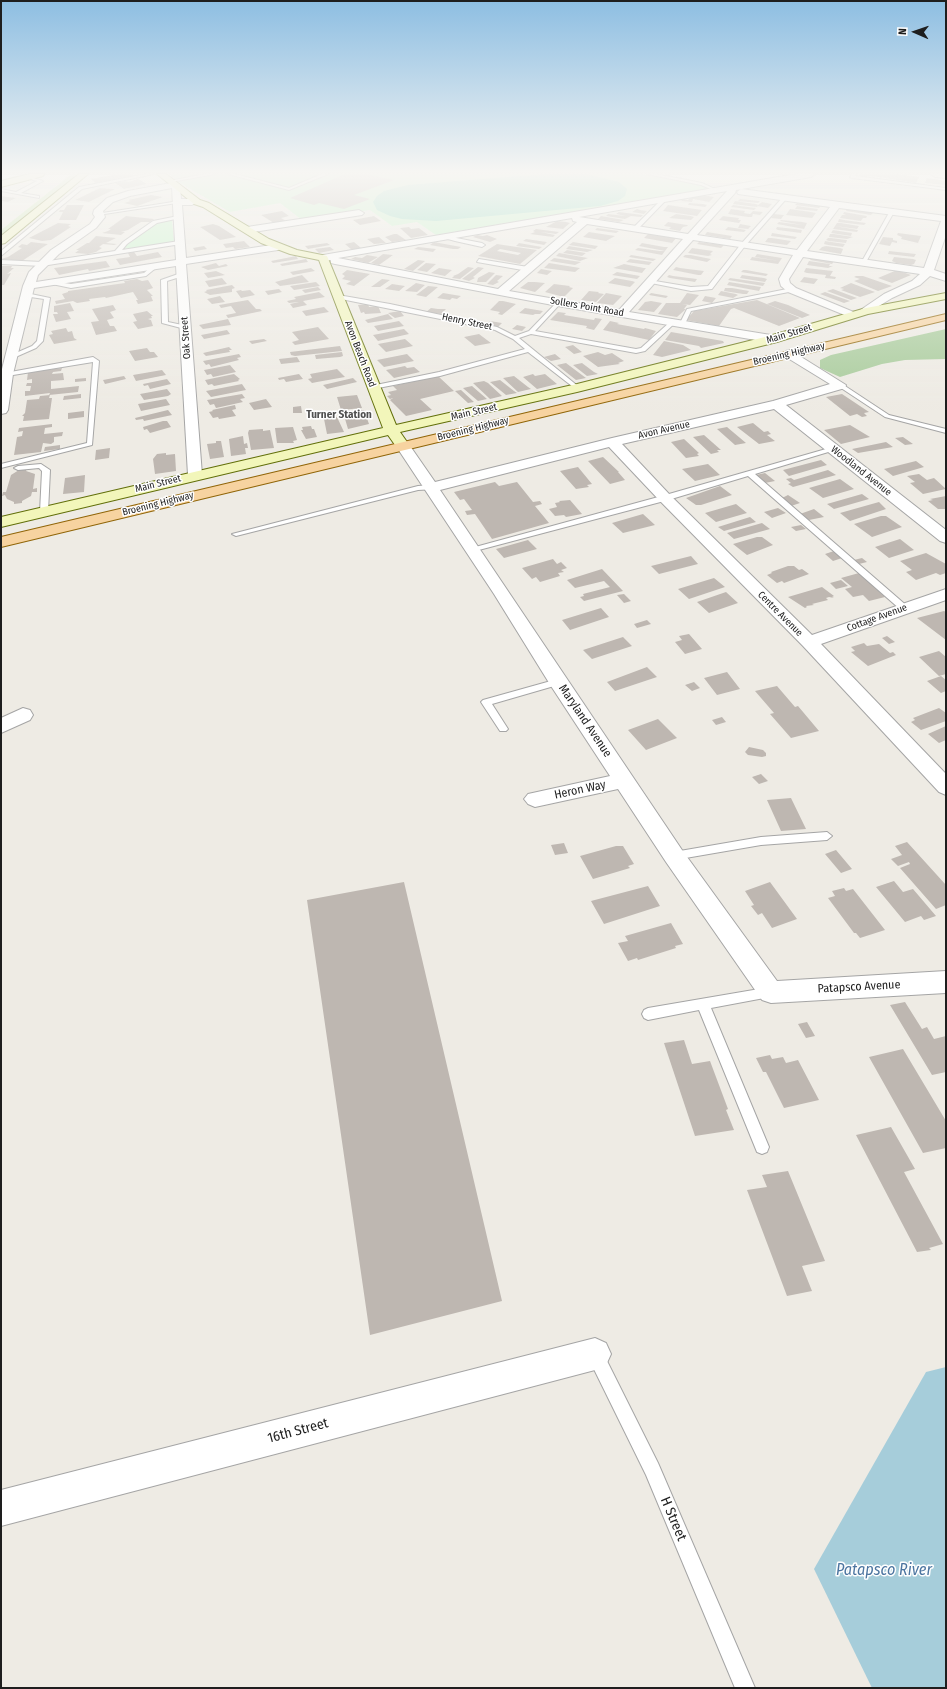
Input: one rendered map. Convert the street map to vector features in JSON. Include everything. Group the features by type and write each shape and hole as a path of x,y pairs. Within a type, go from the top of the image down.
{"main road":[{"name":"Broening Highway","path":"1,542 946,317"}],"street":[{"path":"1,407 7,374 27,291 33,274 54,253"},
{"name":"Oak Street","path":"180,253 196,475"},
{"path":"27,291 50,282 154,267 181,269 249,253"},
{"name":"Sollers Point Road","path":"304,253 323,258 558,303 773,339"},
{"path":"323,258 353,253"},
{"path":"502,292 546,253"},
{"path":"622,313 676,253"},
{"path":"852,314 792,290 785,284 784,279 800,253 928,272 944,277"},
{"path":"866,311 888,296 916,283 928,272 935,253"},
{"name":"Avon Beach Road","path":"323,258 391,430 403,446"},
{"name":"Main Street","path":"1,522 196,475 577,388 773,339 852,314 946,296"},
{"path":"790,354 840,385"},
{"name":"Avon Avenue","path":"432,487 612,442 776,404 840,385"},
{"name":"Woodland Avenue","path":"776,404 946,538"},
{"name":"Centre Avenue","path":"612,442 665,498 808,642 946,787"},
{"name":"Maryland Avenue","path":"403,446 432,487 558,682 674,856 771,992"},
{"name":"Cottage Avenue","path":"808,642 946,594"},
{"path":"1,726 23,715"},
{"name":"Heron Way","path":"535,799 624,780"},
{"name":"Patapsco Avenue","path":"771,992 946,982"},
{"name":"16th Street","path":"1,1508 595,1354"}],"lane":[{"path":"1,262 42,264 112,253"},
{"path":"649,282 690,289 710,288 737,253"},
{"path":"863,262 868,253"},
{"path":"479,261 528,268"},
{"path":"181,269 164,280 165,323 185,327"},
{"path":"531,332 636,351 643,350 677,324 689,310 792,290"},
{"path":"11,357 34,347 40,341 47,298 27,291"},
{"name":"Henry Street","path":"338,297 390,306 497,329 515,338 527,350 577,388"},
{"path":"515,338 531,332 558,303"},
{"path":"373,387 440,374 527,350"},
{"path":"1,466 90,444 96,361 93,358 7,374"},
{"path":"840,385 887,416 946,431"},
{"path":"472,549 665,498 833,449"},
{"path":"1,471 30,466 44,467 46,470 44,512"},
{"path":"749,473 904,608"},
{"path":"236,534 418,488 432,487"},
{"path":"503,729 486,702 558,682"},
{"path":"674,856 761,841 828,836"},
{"path":"648,1014 771,992"},
{"path":"703,1004 762,1148"},
{"name":"H Street","path":"595,1354 652,1468 745,1688"}],"green space":[{"path":"946,329 946,359 905,360 882,364 840,377 820,368 820,360 831,355"}],"water":[{"name":"Patapsco River","path":"946,1367 946,1688 872,1688 814,1569 926,1372"}],"building":[{"path":"15,253 35,253 22,261 1,259"},
{"path":"75,253 93,253 88,254"},
{"path":"128,253 135,253 137,256 159,253 162,257 120,265 116,259 130,257"},
{"path":"483,253 507,253 518,255 520,253 534,253 520,264 478,256"},
{"path":"559,253 588,258 580,261 556,256"},
{"path":"563,253 585,253 586,253 582,256"},
{"path":"650,253 664,253 662,255"},
{"path":"688,253 711,253 710,254 712,255 708,256"},
{"path":"905,253 916,254 914,257 888,254"},
{"path":"383,254 393,255 379,265 371,263"},
{"path":"757,254 782,258 780,261 755,257"},
{"path":"367,255 378,257 368,263 351,259 355,257 362,258"},
{"path":"631,255 656,259 653,261 629,257"},
{"path":"685,255 711,259 707,262 683,257"},
{"path":"296,256 298,259 273,263 271,261"},
{"path":"752,257 780,261 778,264 750,260"},
{"path":"812,257 835,260 832,264 810,260"},
{"path":"894,257 916,260 914,264 911,265 896,263 892,261"},
{"path":"554,258 581,262 575,265 550,261"},
{"path":"306,259 308,262 282,266 280,264"},
{"path":"630,259 652,262 649,265 626,262"},
{"path":"418,260 425,261 413,271 404,269"},
{"path":"106,261 110,267 89,271 88,269 59,275 54,268"},
{"path":"809,261 830,264 829,266 833,266 828,268 807,265"},
{"path":"216,263 219,266 226,264 228,266 208,270 201,267"},
{"path":"426,263 436,264 427,272 417,270"},
{"path":"549,263 580,268 575,272 544,268"},
{"path":"624,264 646,268 642,273 613,268"},
{"path":"1,266 12,266 11,268 14,268 7,274 11,273 4,285 1,285"},
{"path":"468,267 474,268 460,279 452,278 453,276"},
{"path":"478,267 484,268 473,277 475,278 469,281 462,279"},
{"path":"676,267 704,271 701,275 698,275 673,270"},
{"path":"311,268 315,271 293,275 290,272"},
{"path":"439,268 452,270 445,276 431,273"},
{"path":"806,268 833,271 830,276 836,277 835,279 825,278 826,275 807,273 804,272"},
{"path":"541,269 552,271 547,275 537,273"},
{"path":"347,270 370,274 354,286 346,284 351,281 342,279 345,276 342,274"},
{"path":"743,270 768,274 766,276 741,272"},
{"path":"897,270 911,275 892,283 878,278"},
{"path":"216,271 225,275 208,278 204,273"},
{"path":"489,272 495,273 486,282 477,282 478,278"},
{"path":"617,272 640,276 637,279 612,275"},
{"path":"302,275 309,282 280,286 275,282"},
{"path":"496,275 503,276 497,281 499,282 493,285 487,284"},
{"path":"669,275 697,279 695,282 667,277"},
{"path":"742,275 767,279 765,282 740,278"},
{"path":"863,276 892,286 878,291 854,281 860,279 854,277"},
{"path":"804,277 818,279 814,284 800,282"},
{"path":"222,278 227,284 209,287 205,281"},
{"path":"615,278 635,282 630,287 608,283"},
{"path":"730,278 765,283 763,286 728,280"},
{"path":"137,279 142,281 148,280 153,288 147,290 153,296 151,296 153,301 138,304 136,300 138,300 133,292 106,298 89,299 90,301 77,303 73,301 56,304 55,301 65,299 62,294 68,291 125,283 124,281"},
{"path":"382,279 390,280 380,287 371,287"},
{"path":"316,282 320,286 294,290 290,286"},
{"path":"528,282 545,283 535,292 520,288"},
{"path":"729,282 761,287 759,291 727,285"},
{"path":"416,283 425,285 417,292 405,291"},
{"path":"851,283 875,292 860,297 841,290 844,289 840,288"},
{"path":"392,284 405,286 399,291 385,289"},
{"path":"554,284 570,286 569,287 573,288 565,296 545,292"},
{"path":"232,285 235,288 232,289 232,292 210,295 204,292 207,291 206,290"},
{"path":"428,286 438,287 426,297 416,295"},
{"path":"318,287 321,290 305,293 302,290"},
{"path":"725,288 749,291 747,294 743,294 724,291"},
{"path":"279,289 282,292 268,295 265,291"},
{"path":"833,289 857,298 851,300 827,291"},
{"path":"250,290 255,295 241,298 236,291"},
{"path":"589,291 604,294 596,302 581,300"},
{"path":"721,291 738,295 733,298 718,295"},
{"path":"319,292 325,297 303,301 307,305 293,308 290,304 299,302 289,303 287,301 296,299 294,297"},
{"path":"825,292 850,301 844,303 820,294"},
{"path":"443,293 461,296 457,299 452,298 450,300 437,298"},
{"path":"606,293 622,296 613,305 597,303"},
{"path":"651,293 668,296 666,298 649,295"},
{"path":"687,293 699,295 690,305 682,304 687,305 684,309 686,309 677,317 658,314 666,303 680,303"},
{"path":"220,296 225,302 212,304 207,299"},
{"path":"705,296 716,298 712,303 702,301"},
{"path":"248,300 256,309 260,309 262,311 228,318 226,315 236,313 231,306 221,308 219,305"},
{"path":"757,300 800,318 779,326 734,308 731,309 719,326 686,320 694,311"},
{"path":"499,301 516,304 502,315 498,314 500,312 490,310"},
{"path":"651,301 662,303 654,312 638,310 645,302"},
{"path":"775,301 810,315 802,318 767,304"},
{"path":"70,303 74,311 67,312 71,319 56,322 53,314 58,314 57,312 54,312 54,306"},
{"path":"368,304 369,307 378,306 381,313 361,313 358,305"},
{"path":"113,305 116,310 110,312 114,318 107,320 110,326 114,326 117,331 96,335 91,322 99,321 92,309"},
{"path":"324,307 329,312 306,316 302,311"},
{"path":"431,308 446,309 441,314 426,312"},
{"path":"525,308 543,311 540,314 533,315 519,313"},
{"path":"147,311 153,316 151,316 152,318 148,319 151,320 153,326 138,329 133,322 137,321 133,314"},
{"path":"400,311 404,316 395,318 388,313"},
{"path":"558,312 566,313 564,315 594,320 595,318 602,319 594,330 586,328 587,326 550,320"},
{"path":"388,314 393,319 368,323 365,320"},
{"path":"228,319 231,325 203,329 199,325"},
{"path":"399,321 404,326 378,331 374,326"},
{"path":"490,321 502,323 498,327 486,325"},
{"path":"610,321 619,323 617,324 656,331 649,340 603,330"},
{"path":"517,325 526,327 522,331 512,329"},
{"path":"318,327 329,339 295,345 292,342 299,340 292,332"},
{"path":"66,328 68,332 72,331 74,338 77,340 54,344 49,335 53,334 51,331"},
{"path":"404,329 409,334 378,341 373,335"},
{"path":"227,330 230,334 204,339 201,335"},
{"path":"671,332 723,341 724,343 701,348 699,346 665,340"},
{"path":"479,334 491,343 475,346 464,337"},
{"path":"264,339 267,341 252,344 249,341"},
{"path":"405,339 413,346 386,352 378,344"},
{"path":"664,341 683,345 691,350 662,357 653,355"},
{"path":"573,345 582,352 574,354 565,347"},
{"path":"340,346 342,351 295,356 291,355 290,352"},
{"path":"229,347 232,350 229,350 230,352 206,356 203,353"},
{"path":"147,348 150,352 154,352 158,357 135,361 129,351"},
{"path":"342,352 343,356 340,357 316,359 315,355"},
{"path":"598,352 605,355 612,353 624,361 618,363 620,364 598,367 583,356"},
{"path":"239,354 241,357 237,358 239,360 211,367 209,364 206,365 203,361"},
{"path":"407,354 414,361 384,367 377,360"},
{"path":"555,354 561,359 551,361 544,357"},
{"path":"297,357 300,362 281,364 279,359"},
{"path":"566,363 586,378 576,380 557,365"},
{"path":"582,363 598,374 587,376 573,365"},
{"path":"230,365 236,372 213,377 211,374 207,375 204,370"},
{"path":"405,366 407,368 414,367 420,372 394,378 386,370"},
{"path":"62,368 61,371 53,372 52,374 63,373 64,380 51,381 51,389 79,386 78,392 25,396 25,391 30,391 31,386 26,386 27,383 32,383 32,379 27,380 28,372"},
{"path":"337,369 345,377 312,383 308,379 312,378 310,374"},
{"path":"162,370 166,375 136,381 133,375"},
{"path":"234,374 240,379 238,380 239,381 214,386 212,384 208,385 205,380"},
{"path":"299,374 303,379 286,382 284,379 279,380 278,378"},
{"path":"533,374 535,376 545,374 557,384 537,389 523,377"},
{"path":"124,376 126,379 105,384 103,380"},
{"path":"438,376 454,391 420,399 432,410 406,416 390,400 393,398 390,399 387,396 391,395 388,392 397,390 393,386"},
{"path":"514,376 531,389 518,392 503,378"},
{"path":"86,378 86,381 75,382 75,379"},
{"path":"353,378 357,382 327,389 323,385"},
{"path":"167,379 171,384 150,389 148,385 144,386 143,384"},
{"path":"500,380 517,393 506,395 490,382"},
{"path":"484,381 502,396 490,399 473,383"},
{"path":"242,384 246,390 211,397 206,391"},
{"path":"472,386 487,399 478,401 463,388"},
{"path":"167,389 171,394 168,396 144,400 140,394"},
{"path":"461,390 474,402 468,403 455,391"},
{"path":"81,394 81,398 63,400 64,396"},
{"path":"242,394 245,398 240,399 243,402 216,408 214,404 210,405 207,400"},
{"path":"842,394 869,412 864,413 867,416 862,417 857,414 850,416 826,397"},
{"path":"50,395 49,398 52,398 49,419 23,421 24,416 22,416 25,413 27,400 39,399 40,396"},
{"path":"357,395 362,408 341,410 337,397"},
{"path":"166,399 170,405 141,411 138,404"},
{"path":"266,399 272,407 254,410 249,403"},
{"path":"235,405 236,409 232,410 236,416 219,419 218,417 213,418 209,412 213,411 212,410"},
{"path":"301,406 302,413 293,413 293,407"},
{"path":"168,410 172,415 144,421 143,419 136,420 135,418"},
{"path":"364,410 369,424 348,429 343,412"},
{"path":"84,411 84,417 68,419 68,413"},
{"path":"337,417 344,432 327,434 324,419"},
{"path":"167,421 171,427 150,433 147,429 144,430 143,427"},
{"path":"753,423 764,432 768,431 771,434 767,435 775,441 759,444 737,427"},
{"path":"52,424 52,427 45,428 44,434 63,432 62,436 54,437 54,442 51,444 43,443 41,452 14,455 17,437 22,436 23,431 18,432 19,428"},
{"path":"850,425 870,437 841,444 824,430"},
{"path":"311,426 317,437 306,439 301,430 303,430 302,427"},
{"path":"293,427 297,440 293,441 294,443 277,443 275,428"},
{"path":"727,427 746,443 735,445 717,429"},
{"path":"263,429 263,431 270,430 274,448 251,450 248,433 249,430"},
{"path":"704,435 721,450 717,450 719,452 711,454 693,437"},
{"path":"243,436 244,444 247,443 248,448 245,448 246,454 231,456 229,439"},
{"path":"903,437 913,444 905,445 895,438"},
{"path":"684,439 699,453 697,454 699,456 686,458 671,442"},
{"path":"216,441 221,441 224,457 210,459 207,444 216,443"},
{"path":"886,442 893,447 858,453 852,449"},
{"path":"60,445 60,449 44,451 45,447"},
{"path":"110,448 109,458 95,460 96,450"},
{"path":"166,453 166,455 175,454 176,471 155,474 153,459 157,454"},
{"path":"603,457 625,480 610,484 588,461"},
{"path":"821,460 827,465 789,476 783,470"},
{"path":"916,461 924,467 893,476 884,469"},
{"path":"708,464 720,475 695,481 682,469"},
{"path":"578,467 592,484 587,485 589,487 576,489 560,471"},
{"path":"27,469 26,471 35,474 33,489 37,488 37,492 32,492 31,496 22,501 22,503 14,504 14,502 7,499 5,495 2,496 3,492 6,492 11,475 19,470"},
{"path":"828,470 836,475 793,487 788,484 791,483 786,479 791,478 794,480"},
{"path":"765,473 775,481 765,483 756,475"},
{"path":"919,474 927,480 934,478 946,489 923,494 910,483 915,482 907,476"},
{"path":"85,475 84,492 63,494 65,478"},
{"path":"840,479 854,489 823,498 809,488"},
{"path":"495,482 499,486 517,482 533,502 540,501 542,504 535,506 549,523 492,539 475,514 467,515 465,511 472,510 464,499 460,500 454,492"},
{"path":"720,486 732,495 701,505 696,505 686,498"},
{"path":"862,494 869,499 834,509 827,504"},
{"path":"788,495 800,503 791,506 782,498"},
{"path":"946,496 946,509 938,509 928,501 933,500 930,499"},
{"path":"570,500 582,514 566,517 564,515 555,516 549,509 557,507 555,503 560,502 559,501"},
{"path":"879,502 886,509 850,521 840,513"},
{"path":"736,504 747,513 716,522 705,513"},
{"path":"778,508 786,513 772,518 764,512"},
{"path":"814,509 824,517 809,520 800,514"},
{"path":"643,514 655,525 623,533 612,523"},
{"path":"881,516 886,516 902,527 872,537 854,524"},
{"path":"750,517 756,522 724,531 718,527"},
{"path":"762,523 770,529 734,539 727,533"},
{"path":"801,525 806,529 796,531 791,527"},
{"path":"762,537 773,545 747,555 733,544"},
{"path":"900,539 914,550 889,558 875,547"},
{"path":"528,540 537,549 504,558 496,549"},
{"path":"834,551 842,558 833,561 825,554"},
{"path":"926,553 946,564 946,573 940,575 936,573 916,580 906,572 912,570 900,561"},
{"path":"691,556 698,564 659,574 651,566"},
{"path":"862,558 867,562 859,564 854,560"},
{"path":"553,559 557,564 561,562 567,568 561,570 564,572 558,573 560,576 540,582 536,577 532,579 522,568"},
{"path":"788,566 794,566 799,570 802,569 809,574 784,583 782,581 777,583 767,575 772,573 771,572"},
{"path":"602,569 623,591 584,601 580,597 584,596 583,594 610,587 604,581 575,588 567,580"},
{"path":"859,573 885,597 869,601 863,595 853,597 845,589 852,587 841,578"},
{"path":"714,578 725,587 689,599 678,589"},
{"path":"841,580 848,586 836,589 830,583"},
{"path":"822,587 834,596 832,597 834,598 826,598 828,600 806,606 807,607 805,608 788,597"},
{"path":"726,592 738,603 709,613 697,602"},
{"path":"624,594 631,601 624,603 617,595"},
{"path":"601,608 609,617 570,630 562,620"},
{"path":"944,611 946,612 946,640 917,618"},
{"path":"647,620 651,624 637,628 634,624"},
{"path":"689,634 702,649 685,654 675,642 682,640 679,636"},
{"path":"887,636 895,642 889,644 882,638"},
{"path":"623,637 632,646 592,659 583,650"},
{"path":"864,643 867,646 879,644 890,653 893,652 896,655 868,666 851,652 855,651 851,647"},
{"path":"939,651 946,657 946,674 939,676 919,657"},
{"path":"647,667 657,677 615,691 607,682"},
{"path":"727,672 740,689 717,695 704,678"},
{"path":"941,676 946,680 946,691 941,693 927,681"},
{"path":"694,682 700,688 692,691 685,685"},
{"path":"777,686 795,707 798,706 819,731 791,738 770,714 774,713 755,691"},
{"path":"939,708 946,713 946,721 921,730 911,722 915,720 913,718"},
{"path":"722,717 726,722 716,725 712,720"},
{"path":"658,719 677,738 646,750 628,730"},
{"path":"946,726 946,740 939,743 928,734"},
{"path":"749,747 763,750 766,753 766,756 762,757 748,755 745,752"},
{"path":"761,774 768,781 759,784 752,777"},
{"path":"791,798 806,829 781,831 767,800"},
{"path":"907,842 946,885 946,905 936,909 900,868 910,864 909,862 898,866 891,859 902,855 895,846"},
{"path":"564,843 568,853 555,855 551,845"},
{"path":"616,846 623,846 634,864 628,866 630,868 593,879 580,856"},
{"path":"836,850 852,869 841,873 825,854"},
{"path":"894,881 903,892 913,889 936,916 924,920 921,916 905,922 876,887"},
{"path":"404,882 502,1301 370,1335 307,900"},
{"path":"770,882 797,919 772,928 762,913 758,915 751,906 754,905 745,891"},
{"path":"648,886 660,906 604,924 591,901"},
{"path":"844,888 846,891 853,889 885,930 860,938 856,933 854,933 828,898 835,896 832,891"},
{"path":"671,923 683,944 675,946 676,948 638,960 637,958 628,961 618,943 628,941 625,936"},
{"path":"905,1002 922,1029 927,1027 934,1039 946,1036 946,1072 932,1075 890,1005"},
{"path":"807,1022 815,1036 806,1038 798,1024"},
{"path":"684,1040 692,1064 710,1061 728,1109 726,1110 734,1130 695,1136 664,1043"},
{"path":"903,1049 946,1121 946,1148 923,1153 869,1057"},
{"path":"770,1055 772,1059 783,1057 786,1063 798,1060 819,1100 784,1108 766,1072 763,1072 756,1058"},
{"path":"891,1127 915,1169 904,1172 943,1244 929,1248 931,1250 917,1252 856,1135"},
{"path":"788,1171 825,1261 802,1266 812,1291 787,1296 747,1190 767,1187 762,1175"}],"district":[{"name":"Turner Station","path":"339,415"}]}
